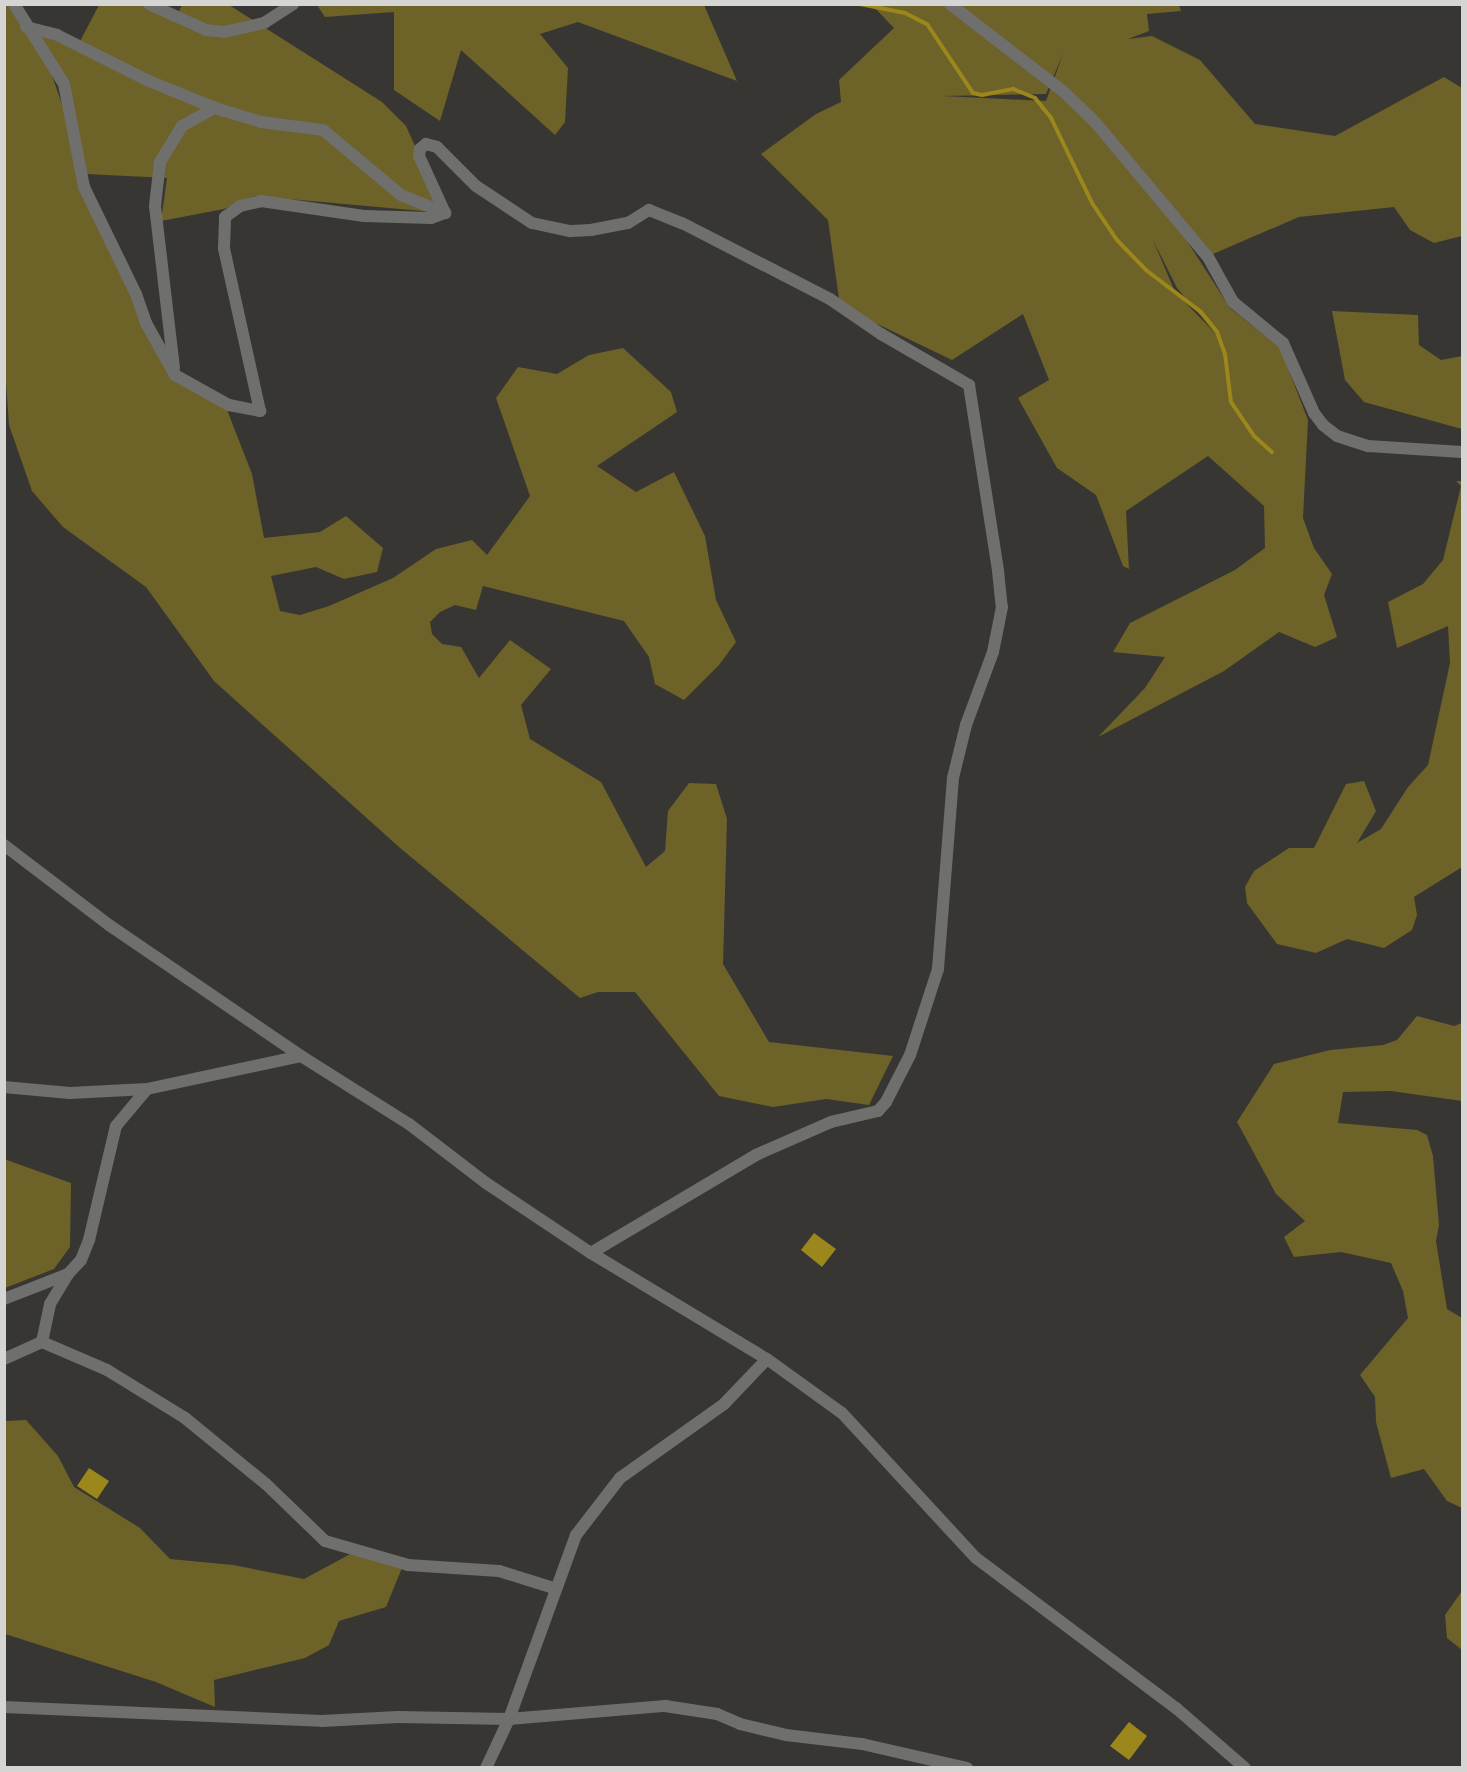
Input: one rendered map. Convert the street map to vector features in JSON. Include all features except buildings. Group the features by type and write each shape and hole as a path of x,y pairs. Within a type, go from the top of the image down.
{"street":[{"path":"14,4 26,27 64,84 84,187 136,294 146,323 175,375 229,405 260,411 224,248 225,217 240,206 261,201 398,217 431,218 445,213"},
{"path":"149,4 206,30 224,32 264,23 293,4"},
{"path":"950,4 1064,92 1095,122 1208,257 1233,302 1283,343 1314,413 1323,425 1337,436 1368,446 1462,452"},
{"path":"26,27 57,35 149,81 215,108 261,122 323,130 401,195 445,213"},
{"path":"175,375 155,206 160,162 182,126 215,108"},
{"path":"445,213 419,156 420,149 426,144 437,147 476,186 532,223 571,231 591,230 628,223 649,210 682,223 830,299 881,334 969,385 998,571 1002,607 993,652 966,725 953,778 938,969 910,1055 886,1102 878,1111 831,1122 756,1155 630,1227 591,1253"},
{"path":"4,845 109,925 301,1056 409,1124 486,1183 591,1253 767,1359 842,1413 976,1557 1176,1708 1245,1767"},
{"path":"4,1087 69,1093 147,1089 301,1056"},
{"path":"42,1342 50,1304 68,1274 81,1260 89,1240 116,1126 147,1089"},
{"path":"4,1299 68,1274"},
{"path":"4,1359 42,1342 107,1370 185,1418 266,1484 325,1541 408,1565 499,1571 554,1587"},
{"path":"486,1767 509,1719 554,1587 576,1535 607,1491 724,1404 767,1359"},
{"path":"4,1707 322,1721 398,1717 509,1719 665,1706 717,1714 740,1724 786,1735 862,1744 967,1767"}],"shaded area":[{"path":"5,5 16,5 45,55 83,166 67,94 37,30 77,47 99,5 144,5 176,18 182,5 229,5 382,102 406,126 445,213 255,196 224,209 161,221 167,178 86,174 106,232 168,363 224,402 252,474 264,538 320,532 346,516 383,548 377,572 344,579 316,567 271,576 280,611 300,615 329,606 393,578 436,549 472,540 487,555 530,496 496,398 518,367 557,374 589,355 623,348 671,392 677,412 597,466 636,492 674,472 705,536 716,600 736,642 719,665 684,700 655,684 649,657 624,621 483,586 476,610 455,605 440,612 430,622 432,634 442,644 461,647 479,678 510,640 551,669 521,705 530,739 601,782 646,867 665,851 668,811 689,783 716,784 727,819 723,964 769,1042 893,1056 869,1105 826,1099 773,1107 719,1096 635,992 598,992 580,998 399,847 214,681 146,587 63,527 32,491 9,425 5,369"},
{"path":"317,5 704,5 737,81 578,22 540,34 568,68 565,122 555,135 461,50 440,121 394,90 394,12 325,17"},
{"path":"872,5 1179,5 1181,11 1147,14 1149,31 1128,39 1152,36 1200,60 1255,124 1335,136 1444,77 1462,88 1462,236 1434,243 1410,230 1394,207 1299,217 1213,254 1171,216 1230,308 1280,348 1308,420 1303,518 1314,548 1332,574 1324,595 1337,637 1315,647 1279,632 1224,671 1098,737 1145,688 1165,657 1113,652 1130,623 1235,570 1265,548 1264,506 1208,456 1126,511 1129,569 1123,566 1096,495 1057,468 1018,398 1049,380 1023,314 952,360 840,306 828,220 761,154 816,114 841,102 839,80 894,28","holes":["1063,54 1046,101 943,96 1046,94","1153,240 1177,288 1216,334 1175,292"]},
{"path":"1332,311 1418,315 1419,345 1441,360 1462,356 1462,429 1364,402 1345,380"},
{"path":"1456,481 1462,481 1462,867 1414,897 1417,915 1412,930 1384,948 1347,939 1316,953 1277,944 1247,903 1245,887 1254,871 1289,848 1314,848 1346,784 1364,781 1376,811 1357,843 1381,829 1408,787 1428,765 1450,663 1448,626 1397,648 1388,602 1423,584 1443,560 1461,486"},
{"path":"1417,1016 1454,1026 1462,1023 1462,1101 1391,1091 1343,1092 1338,1123 1417,1130 1427,1135 1433,1156 1439,1225 1436,1241 1447,1309 1462,1318 1462,1508 1447,1501 1424,1469 1391,1478 1376,1422 1375,1397 1360,1375 1408,1318 1403,1291 1391,1263 1341,1252 1294,1257 1284,1237 1305,1221 1276,1194 1237,1122 1274,1064 1330,1050 1383,1045 1397,1040"},
{"path":"4,1159 71,1183 70,1247 54,1269 5,1288"},
{"path":"814,1233 836,1249 822,1267 801,1250"},
{"path":"26,1420 58,1456 74,1487 140,1528 170,1559 233,1565 304,1579 354,1552 406,1558 386,1607 339,1621 329,1645 305,1658 214,1680 215,1707 156,1682 5,1634 5,1421"},
{"path":"89,1468 109,1481 97,1499 77,1486"},
{"path":"1462,1591 1462,1650 1447,1638 1445,1615"},
{"path":"1129,1722 1147,1736 1129,1760 1110,1746"}],"waterway":[{"path":"860,4 905,13 927,24 973,93 982,95 1013,89 1035,98 1051,118 1092,203 1117,240 1146,270 1201,312 1217,332 1225,354 1231,402 1254,436 1272,452"}]}
